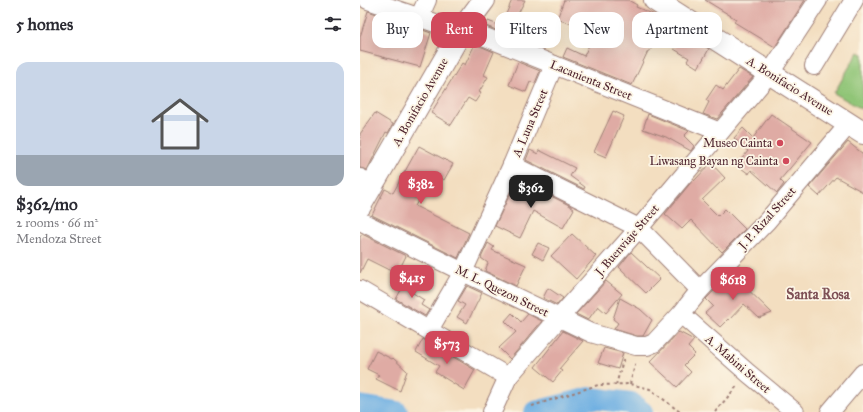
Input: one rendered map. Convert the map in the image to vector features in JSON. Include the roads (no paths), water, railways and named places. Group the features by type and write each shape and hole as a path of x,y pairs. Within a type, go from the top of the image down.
{"main road":[{"name":"A. Bonifacio Avenue","path":"475,12 484,0"},
{"name":"A. Bonifacio Avenue","path":"656,0 856,128"},
{"name":"A. Bonifacio Avenue","path":"360,206 366,182 450,48"}],"street":[{"name":"Lacanienta Street","path":"368,0 402,12"},
{"path":"422,12 427,0"},
{"name":"J. Buenviaje Street","path":"493,410 508,377 639,228 770,74 818,0"},
{"path":"814,66 854,0"},
{"name":"Lacanienta Street","path":"487,38 720,132"},
{"name":"A. Luna Street","path":"429,330 463,272 512,164 554,65"},
{"name":"J. P. Rizal Street","path":"559,318 592,333 634,345 647,346 654,343 681,314 700,290 856,128"},
{"path":"512,164 639,228 700,290"},
{"name":"M. L. Quezon Street","path":"360,221 559,318"},
{"path":"360,290 508,377"},
{"name":"A. Mabini Street","path":"681,314 795,412"},
{"path":"830,412 863,373"}],"waterway":[{"path":"535,412 590,398 631,403 642,412"},
{"path":"360,406 397,412"}],"place":[{"name":"Museo Cainta","path":"780,143"},
{"name":"Liwasang Bayan ng Cainta","path":"786,161"}],"district":[{"name":"Santa Rosa","path":"818,294"}]}
